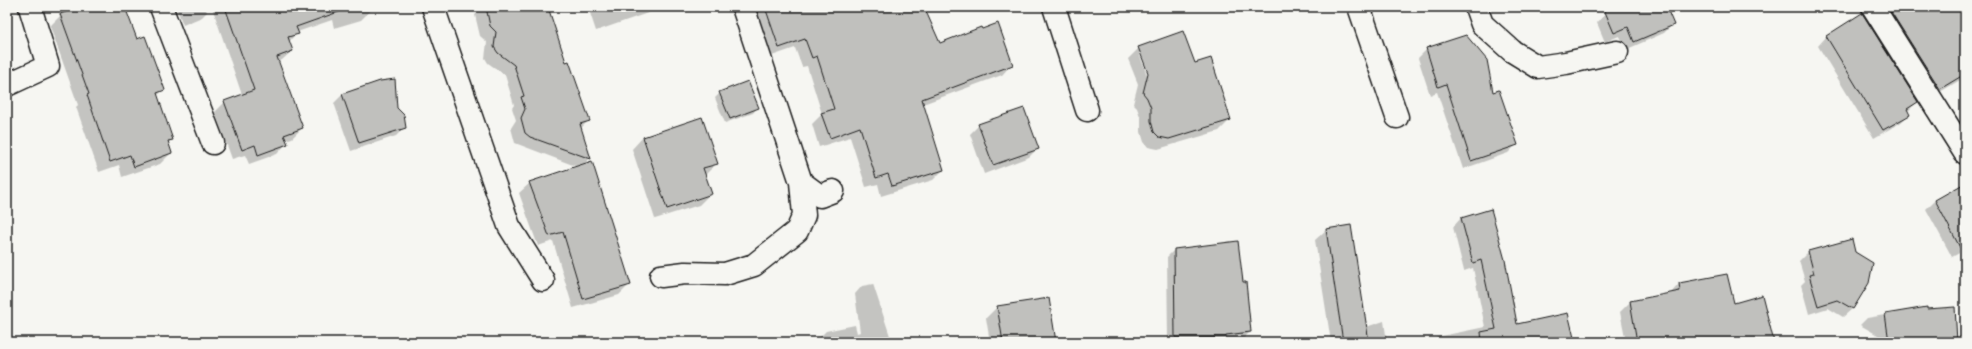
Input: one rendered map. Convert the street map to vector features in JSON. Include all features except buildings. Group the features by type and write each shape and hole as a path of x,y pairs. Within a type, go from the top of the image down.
{"street":[{"path":"7,84 48,66 30,7"},
{"path":"161,7 213,143"},
{"path":"433,7 509,226 543,280"},
{"path":"660,276 685,273 725,274 754,265 775,250 797,231 804,216 801,182 744,7"},
{"path":"1054,7 1087,110"},
{"path":"1360,7 1397,117"},
{"path":"1476,7 1482,24 1512,51 1538,67 1566,64 1616,52"},
{"path":"1873,7 1965,153"},
{"path":"801,182 820,196 832,191"}]}
